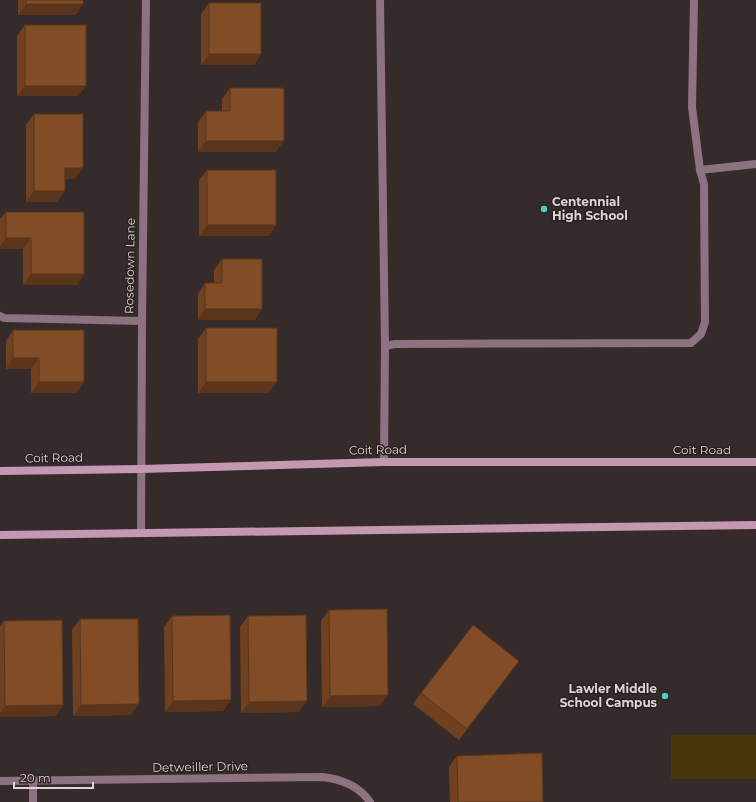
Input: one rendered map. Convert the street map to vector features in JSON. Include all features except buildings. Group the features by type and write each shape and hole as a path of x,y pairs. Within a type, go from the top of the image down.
{"main road":[{"name":"Coit Road","path":"0,471 141,469 384,462 756,462"},
{"path":"0,535 756,525"}],"street":[{"name":"Rosedown Lane","path":"141,533 146,0"},
{"path":"380,0 385,346 384,462"},
{"path":"385,346 402,344 691,343 701,334 705,322 704,184 700,170 692,107 694,0"},
{"path":"700,170 756,164"},
{"path":"0,316 4,318 142,320"},
{"name":"Detweiller Drive","path":"0,781 322,777 332,778 353,786 370,801"},
{"path":"33,781 33,802"}],"shaded area":[{"path":"671,735 756,735 756,779 671,779"}],"place":[{"name":"Centennial High School","path":"544,209"},
{"name":"Lawler Middle School Campus","path":"665,696"}]}
